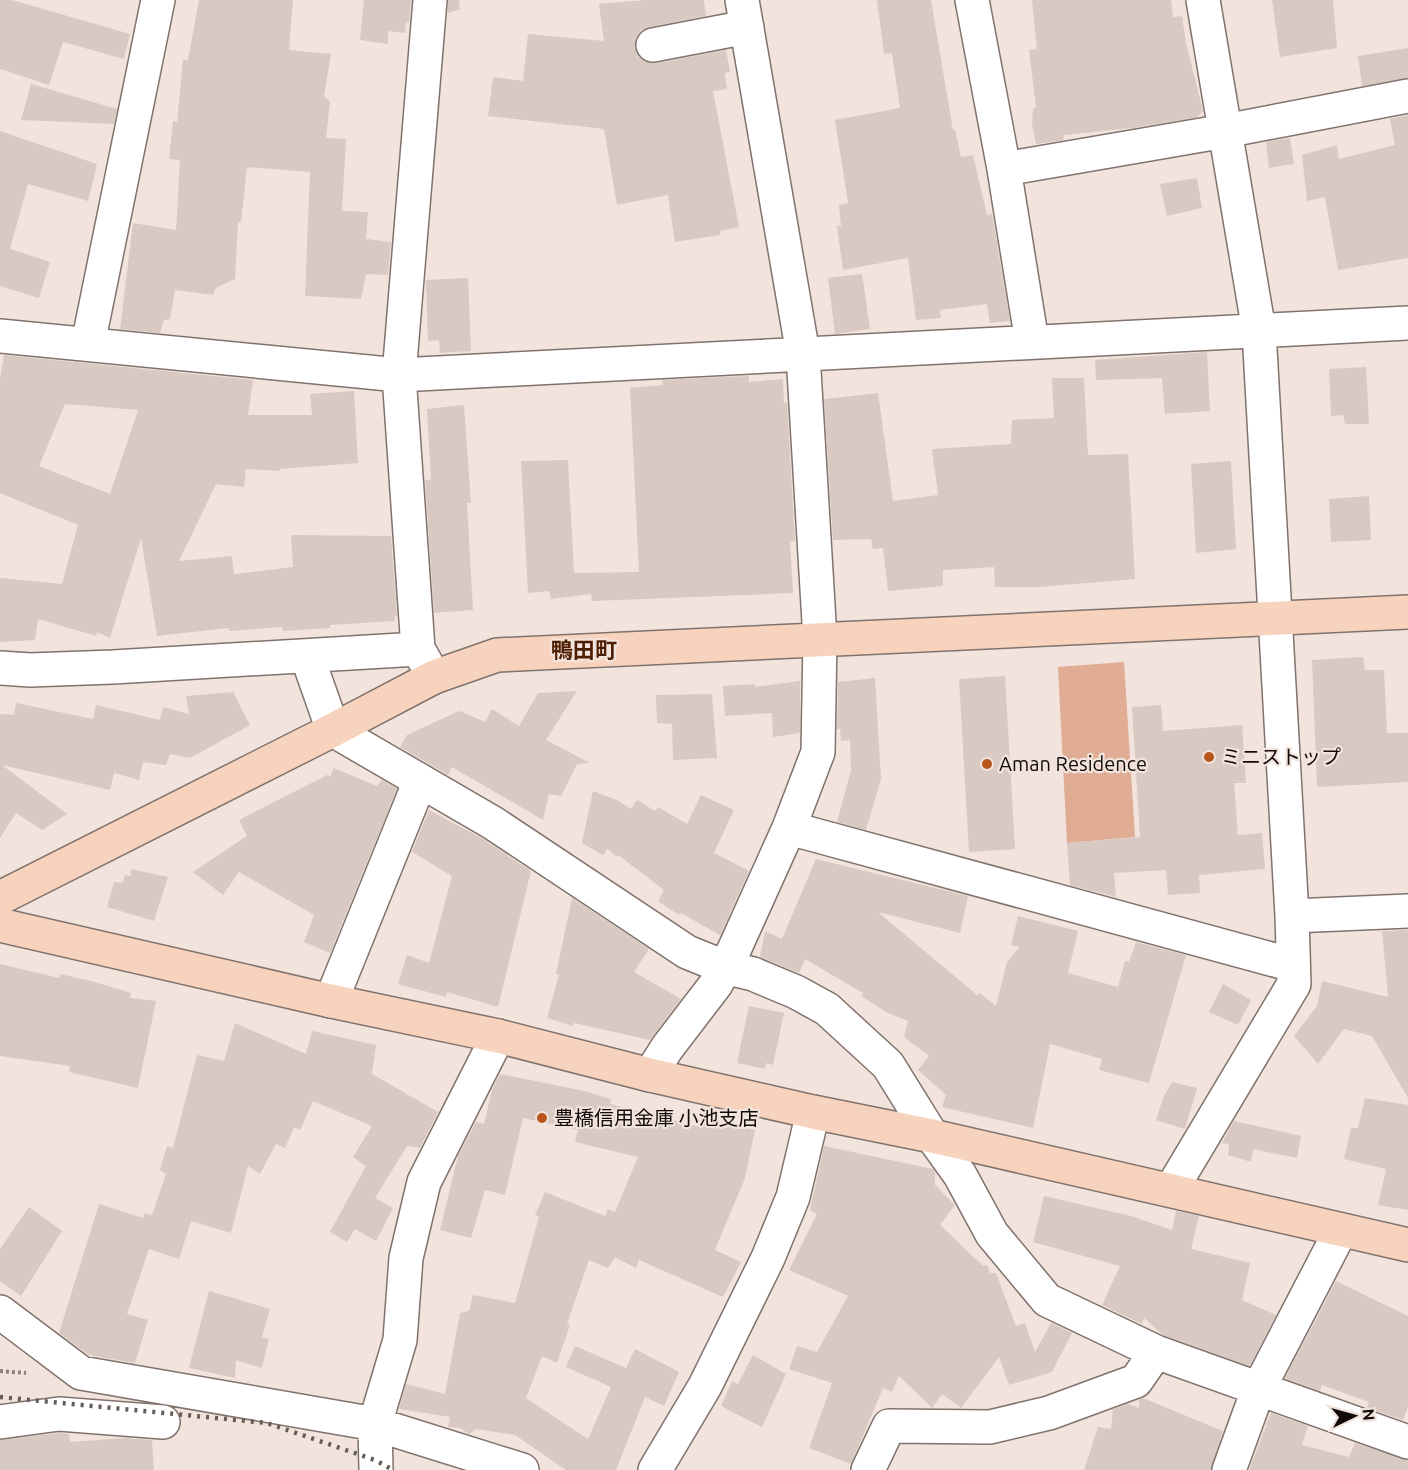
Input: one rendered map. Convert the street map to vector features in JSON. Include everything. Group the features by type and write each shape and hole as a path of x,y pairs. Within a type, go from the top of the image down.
{"street":[{"path":"88,344 158,0"},
{"path":"430,0 399,375 418,649 434,677"},
{"path":"972,0 1004,169 1032,342"},
{"path":"1171,1190 1294,984 1259,331 1203,0"},
{"path":"650,1075 667,1048 716,984 789,828 818,752 819,639 803,354 745,13 652,45"},
{"path":"1004,169 1408,96"},
{"path":"0,336 399,375 1408,323"},
{"path":"0,898 434,677 497,655 1408,612"},
{"path":"0,668 66,669 418,649"},
{"path":"308,656 333,730 493,823 687,952 724,968 753,974 796,992 827,1009 888,1065 932,1136 960,1175 992,1234 1047,1300 1156,1352 1408,1442"},
{"path":"331,1001 420,781"},
{"path":"789,828 1293,964"},
{"path":"1292,916 1408,911"},
{"path":"0,925 331,1001 498,1036 650,1075 932,1136 1408,1245"},
{"path":"376,1470 375,1424 400,1340 406,1258 424,1182 498,1036"},
{"path":"655,1470 705,1386 768,1258 793,1197 813,1112"},
{"path":"1228,1470 1258,1390 1341,1230"},
{"path":"0,1312 81,1373 375,1424 522,1470"},
{"path":"868,1470 889,1426 990,1427 1049,1413 1136,1381 1156,1352"},
{"path":"0,1422 59,1414 163,1422"}],"shaded area":[{"path":"1124,662 1135,837 1067,843 1058,667"}],"building":[{"path":"0,0 12,0 130,34 124,59 63,42 49,85 0,69"},
{"path":"199,0 293,0 289,50 331,54 324,96 330,102 326,138 346,139 342,211 368,212 366,239 391,242 388,275 366,274 361,299 305,296 310,172 247,167 241,222 238,222 235,279 216,288 213,295 175,290 170,319 164,320 160,333 120,329 133,223 176,230 180,160 169,159 173,121 177,122 183,60 188,60"},
{"path":"364,0 411,0 409,22 406,23 405,33 388,31 388,44 360,40"},
{"path":"448,0 459,0 460,9 448,13"},
{"path":"646,0 704,0 706,16 641,30 636,38 635,48 638,57 646,62 657,63 726,50 730,72 725,73 727,89 713,91 739,227 720,231 720,235 675,242 668,195 617,205 604,129 488,116 493,77 523,81 528,34 604,41 599,4"},
{"path":"877,0 931,0 953,130 955,130 961,157 973,155 987,215 992,214 1010,321 990,323 987,304 940,310 941,318 916,320 908,258 843,270 837,226 841,226 839,205 848,203 835,120 900,108 892,53 884,54"},
{"path":"1032,0 1171,0 1173,17 1182,16 1186,43 1203,111 1197,117 1132,128 1064,135 1063,140 1036,144 1032,124 1033,109 1036,107 1029,50 1037,49"},
{"path":"1272,0 1333,0 1337,48 1280,57"},
{"path":"1408,48 1408,78 1362,86 1358,56"},
{"path":"31,84 117,109 114,124 21,120"},
{"path":"1408,115 1408,258 1338,270 1325,197 1307,201 1302,155 1337,145 1339,159 1395,145 1390,119"},
{"path":"0,131 97,164 88,201 28,184 10,249 50,262 39,298 0,286"},
{"path":"1290,138 1294,164 1269,168 1266,142"},
{"path":"1197,178 1202,208 1167,216 1160,184"},
{"path":"862,274 870,329 835,334 828,278"},
{"path":"468,278 471,351 440,353 439,340 428,341 426,280"},
{"path":"1207,352 1210,411 1165,414 1162,378 1096,380 1095,360"},
{"path":"4,355 253,380 248,415 312,415 310,394 354,391 358,463 280,469 280,471 246,469 244,487 216,484 179,561 232,556 234,574 293,567 291,535 391,536 397,615 395,621 283,631 282,627 229,631 229,628 157,636 141,538 110,638 97,632 96,636 38,619 35,640 0,642 0,578 62,584 78,525 0,493 0,379","holes":["65,404 138,410 110,494 39,466"]},
{"path":"1366,367 1369,424 1345,424 1343,415 1331,416 1329,369"},
{"path":"749,376 749,382 783,379 784,403 787,403 795,541 790,541 793,593 592,601 591,594 551,599 549,591 528,593 521,461 568,460 574,573 639,572 630,388 663,385 662,380"},
{"path":"1052,378 1084,378 1088,455 1128,454 1135,579 1039,587 995,587 994,567 943,570 943,586 888,591 883,548 873,549 871,539 833,540 824,399 878,393 893,501 938,495 932,449 1011,444 1012,420 1054,418"},
{"path":"464,405 471,503 467,503 473,610 434,613 425,480 431,480 427,409"},
{"path":"1231,461 1236,549 1196,553 1191,464"},
{"path":"1369,496 1371,540 1331,542 1329,499"},
{"path":"1363,657 1365,670 1384,670 1387,733 1408,733 1408,782 1317,787 1312,660"},
{"name":"Aman Residence","path":"1005,676 1015,849 969,852 959,679"},
{"path":"875,678 881,779 866,830 837,822 851,770 850,740 841,741 840,729 837,729 838,682"},
{"path":"800,681 800,733 773,737 772,713 725,716 723,686 755,684 755,687"},
{"path":"577,691 546,740 590,763 577,764 561,796 549,794 543,820 452,767 448,775 400,747 407,735 459,711 485,722 492,709 519,726 538,693"},
{"path":"233,692 250,725 190,758 170,754 166,765 143,762 139,780 114,773 110,790 2,765 67,814 42,830 16,813 0,838 0,714 14,715 16,703 93,719 96,705 160,720 163,707 189,714 186,696"},
{"path":"712,694 717,758 673,760 672,724 657,723 656,695"},
{"path":"1161,705 1163,731 1242,725 1246,783 1234,783 1238,835 1262,833 1265,869 1199,875 1200,893 1168,895 1166,870 1114,873 1116,897 1070,885 1067,843 1140,837 1132,707"},
{"path":"334,768 377,786 382,780 397,789 330,953 304,942 314,915 239,872 223,895 193,872 247,836 239,820 327,775 330,777"},
{"path":"593,791 619,801 631,809 637,800 655,811 658,807 687,824 701,795 734,810 714,853 749,871 720,935 681,913 679,915 658,901 664,890 618,855 617,857 607,849 603,855 582,843"},
{"path":"429,810 483,839 531,871 498,1007 447,992 446,997 398,984 407,955 429,963 452,876 412,852"},
{"path":"816,859 968,896 960,933 878,912 977,995 980,993 996,1006 1007,962 1020,947 1011,945 1018,916 1078,931 1068,973 1118,987 1125,961 1129,962 1136,942 1186,955 1149,1083 1099,1070 1102,1059 1050,1044 1033,1128 942,1107 946,1095 918,1070 929,1056 904,1037 908,1021 886,1012 861,996 863,993 805,959 799,973 760,957 765,931 782,939"},
{"path":"131,869 168,877 154,921 107,907 114,882 123,883 125,875 131,876"},
{"path":"572,898 649,949 634,972 681,999 650,1040 574,1023 573,1026 547,1018 559,975 556,974"},
{"path":"1408,930 1408,1098 1372,1036 1344,1029 1318,1064 1294,1036 1317,1006 1322,981 1388,997 1382,931"},
{"path":"0,964 59,978 60,974 95,982 131,993 130,998 156,1001 138,1088 69,1072 70,1066 0,1056"},
{"path":"1223,984 1251,1000 1238,1025 1209,1012"},
{"path":"749,1006 784,1013 773,1065 766,1063 765,1069 737,1063"},
{"path":"235,1023 306,1054 312,1031 376,1045 372,1074 438,1112 420,1148 407,1146 375,1198 393,1208 376,1241 355,1229 347,1242 330,1232 366,1166 353,1157 372,1126 313,1101 300,1130 294,1127 285,1148 276,1144 260,1174 248,1166 231,1233 191,1221 179,1259 149,1249 127,1314 148,1320 135,1363 89,1355 59,1333 99,1204 143,1218 145,1213 152,1215 166,1174 160,1170 167,1146 173,1148 197,1055 224,1061"},
{"path":"500,1074 584,1091 611,1099 610,1104 700,1127 702,1118 755,1130 745,1178 715,1250 741,1262 723,1297 639,1260 636,1268 615,1257 608,1268 589,1260 567,1324 570,1325 557,1363 542,1356 526,1398 588,1439 611,1387 566,1367 575,1346 626,1368 635,1349 679,1372 664,1406 645,1397 616,1470 566,1470 515,1435 476,1429 469,1434 460,1428 448,1427 450,1417 399,1409 406,1384 445,1394 460,1313 469,1311 473,1295 515,1303 539,1217 535,1215 545,1192 605,1216 608,1209 615,1212 638,1157 575,1142 578,1130 523,1118 505,1195 485,1190 471,1238 440,1230 458,1156 476,1122 484,1124 492,1090"},
{"path":"1172,1082 1197,1088 1185,1129 1156,1120 1163,1098"},
{"path":"1365,1098 1408,1105 1408,1210 1378,1205 1386,1169 1344,1159 1351,1128 1358,1128"},
{"path":"1234,1121 1301,1136 1297,1158 1253,1149 1251,1162 1228,1155 1229,1144 1222,1143"},
{"path":"824,1146 933,1169 935,1185 955,1205 940,1225 983,1266 987,1265 990,1273 996,1273 1016,1326 1025,1323 1035,1352 1051,1323 1072,1333 1052,1372 1009,1385 999,1357 961,1408 942,1394 932,1408 899,1376 892,1392 883,1388 851,1464 809,1448 832,1383 789,1369 797,1346 817,1352 848,1296 789,1270 817,1214 810,1210"},
{"path":"1044,1196 1131,1216 1172,1230 1176,1211 1199,1216 1191,1249 1250,1263 1242,1300 1276,1315 1250,1366 1163,1335 1144,1318 1142,1324 1102,1305 1120,1266 1033,1242"},
{"path":"29,1207 62,1231 21,1296 0,1281 0,1249"},
{"path":"1336,1281 1408,1316 1408,1407 1403,1420 1367,1408 1369,1402 1322,1385 1320,1391 1285,1378"},
{"path":"209,1291 270,1309 262,1337 269,1339 262,1368 236,1360 235,1378 189,1368"},
{"path":"753,1355 786,1374 762,1427 721,1406 732,1381 738,1384"},
{"path":"1143,1398 1223,1431 1211,1470 1084,1470 1098,1427 1111,1429 1113,1409 1128,1404 1139,1408 1139,1400"},
{"path":"1271,1413 1308,1426 1302,1445 1349,1457 1355,1443 1408,1460 1408,1470 1249,1470 1266,1426 1268,1427 1266,1425"},
{"path":"69,1434 70,1442 126,1438 152,1440 154,1470 0,1470 0,1440"}],"railway":[{"path":"0,1397 267,1423 375,1460 393,1470"}],"place":[{"name":"ミニストップ","path":"1209,757"},
{"name":"Aman Residence","path":"987,764"},
{"name":"豊橋信用金庫 小池支店","path":"542,1118"}],"district":[{"name":"鴨田町","path":"584,650"}]}
